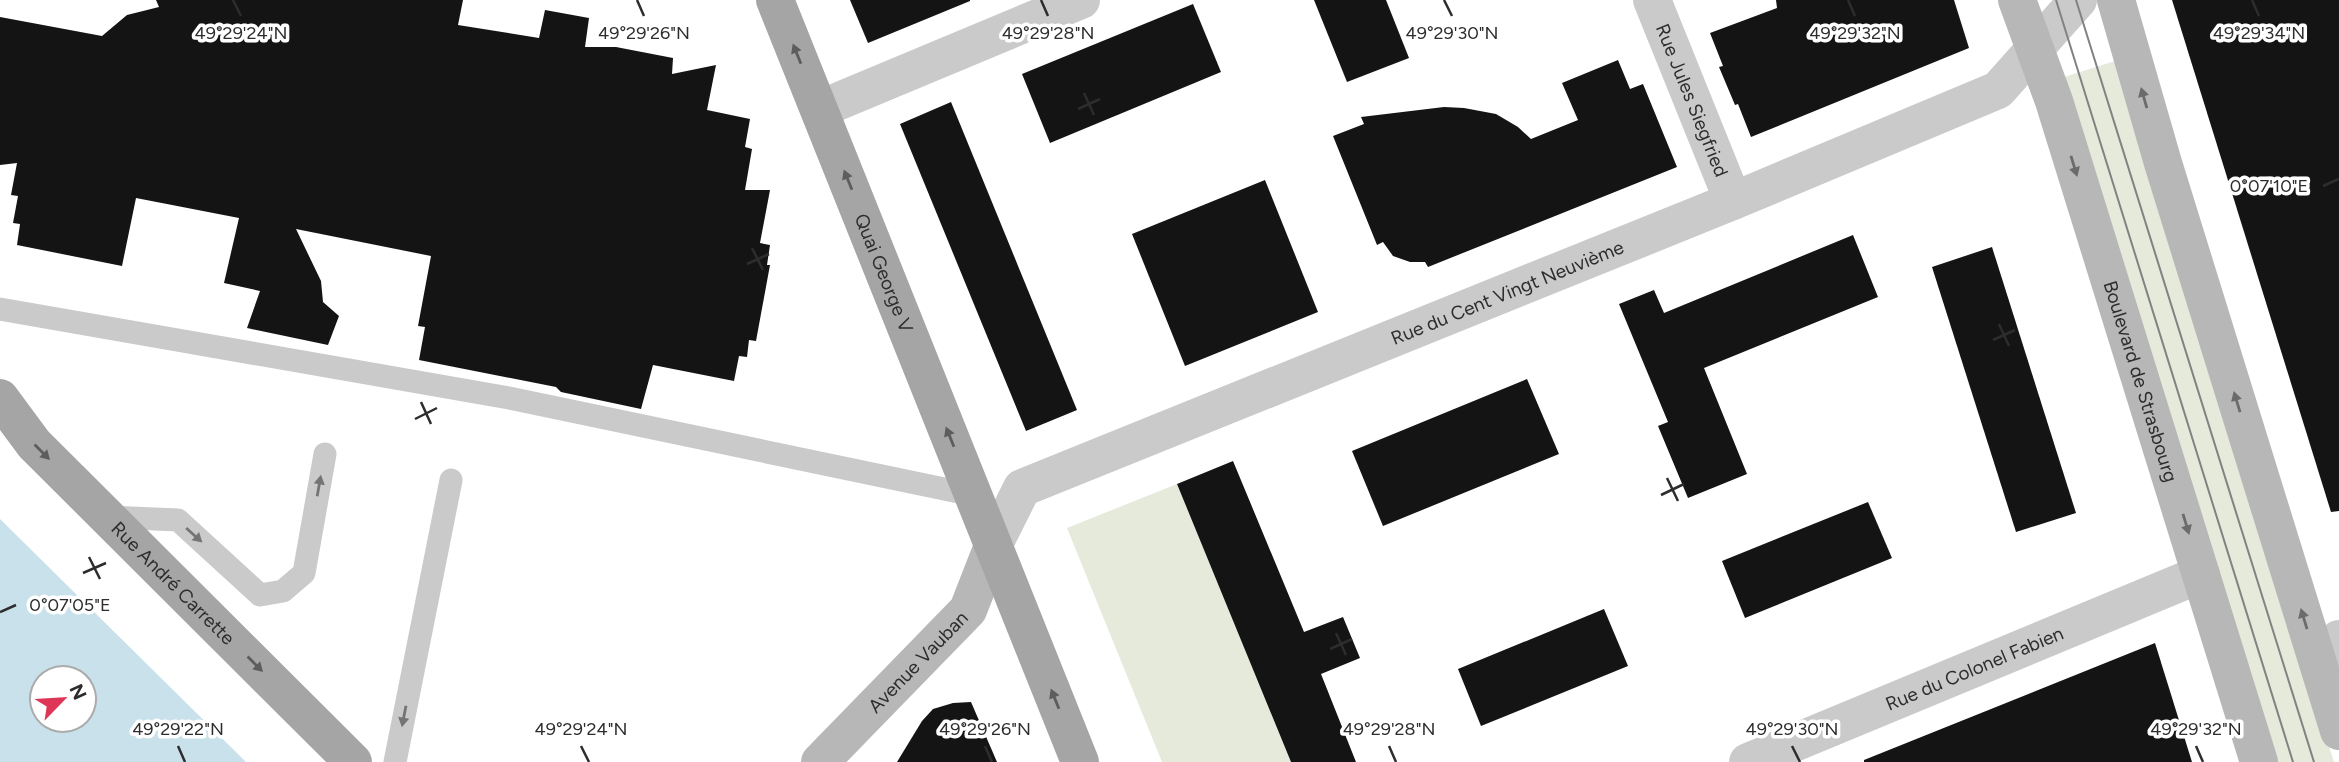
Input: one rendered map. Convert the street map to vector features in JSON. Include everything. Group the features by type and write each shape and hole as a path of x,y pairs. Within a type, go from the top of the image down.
{"main road":[{"name":"Quai George V","path":"775,0 1080,762"},
{"name":"Rue André Carrette","path":"0,398 34,444 353,762"}],"street":[{"path":"820,109 1080,0"},
{"name":"Rue Jules Siegfried","path":"1652,0 1732,201"},
{"name":"Boulevard de Strasbourg","path":"2017,0 2054,101 2259,762"},
{"name":"Rue du Cent Vingt Neuvième","path":"993,546 1022,488 1732,201 1998,90 2078,0"},
{"path":"2116,0 2171,189 2328,650 2339,731"},
{"name":"Avenue Vauban","path":"820,762 968,610 993,546"},
{"name":"Rue du Colonel Fabien","path":"1748,762 2201,574"}],"lane":[{"path":"0,309 509,398 973,495"},
{"path":"107,517 178,520 260,596 283,591 304,573 325,454"},
{"path":"395,762 451,480"}],"shaded area":[{"path":"2115,61 2334,762 2271,762 2058,79"},
{"path":"1177,484 1291,762 1162,762 1067,528"}],"water":[{"path":"0,519 246,762 0,762"}],"building":[{"path":"156,0 463,0 458,25 539,38 545,10 589,18 585,47 616,47 673,58 672,74 716,65 707,110 750,119 745,147 752,149 745,190 770,190 760,243 770,245 767,265 770,265 756,341 749,340 747,357 739,356 734,381 653,365 641,409 561,392 556,387 419,360 425,327 418,326 431,256 296,229 321,281 323,302 339,316 328,345 247,328 260,291 224,283 239,218 136,198 122,266 17,245 20,224 13,223 18,196 11,195 17,163 0,165 0,17 102,36 127,15 159,7"},
{"path":"850,0 970,0 970,1 868,43"},
{"path":"1314,0 1386,0 1409,58 1347,82"},
{"path":"1776,0 1954,0 1969,48 1751,137 1719,67 1723,66 1710,33 1777,8"},
{"path":"2172,0 2339,0 2339,511 2331,512"},
{"path":"1193,4 1221,72 1050,143 1022,74"},
{"path":"1618,60 1630,89 1643,84 1677,167 1428,267 1425,262 1410,262 1393,256 1383,242 1377,245 1333,136 1364,124 1361,117 1444,107 1496,114 1518,127 1531,139 1578,120 1562,83"},
{"path":"951,102 1077,410 1026,431 900,124"},
{"path":"1265,180 1318,312 1185,366 1132,234"},
{"path":"1853,235 1878,297 1704,368 1747,474 1688,498 1658,426 1668,422 1619,304 1654,290 1664,313"},
{"path":"1992,247 2076,513 2016,532 1932,267"},
{"path":"1527,379 1559,454 1383,526 1352,451"},
{"path":"1233,461 1304,632 1343,617 1360,658 1321,674 1356,762 1291,762 1177,484"},
{"path":"1868,502 1892,558 1745,618 1722,561"},
{"path":"1604,609 1628,666 1481,726 1458,669"},
{"path":"2155,643 2192,762 1864,762 1864,760"},
{"path":"971,702 997,762 897,762 922,721 933,709 953,703"}],"tram line":[{"path":"2056,0 2293,762"},
{"path":"2076,0 2314,762"}]}
